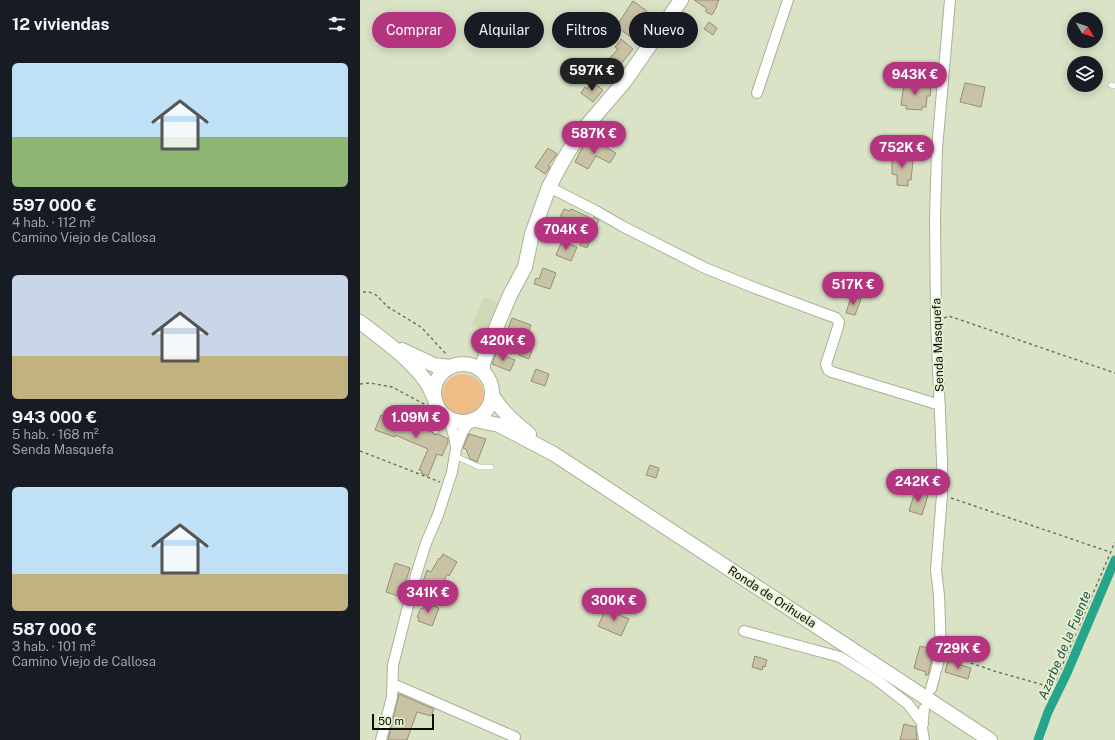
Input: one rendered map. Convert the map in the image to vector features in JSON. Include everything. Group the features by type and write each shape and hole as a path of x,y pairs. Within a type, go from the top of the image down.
{"main road":[{"path":"483,372 483,364 491,340 510,295 525,267 532,234 549,187 568,151 577,137 625,81 681,0"},
{"path":"360,322 389,344 426,381 440,409"},
{"path":"440,409 434,387 438,379 444,372 456,365 472,359 482,351 491,340"},
{"path":"389,344 434,365 475,367 483,372"},
{"name":"Ronda de Orihuela","path":"483,372 491,386 492,395 496,404 508,416 554,454"},
{"path":"472,421 482,416 487,410 492,395"},
{"name":"Ronda de Orihuela","path":"440,409 455,422 472,421 499,424 554,454 990,740"}],"street":[{"path":"757,93 788,0"},
{"name":"Senda Masquefa","path":"931,689 941,652 939,595 936,570 942,495 936,320 935,218 937,149 950,0"},
{"path":"549,187 705,268 754,288 836,318 839,322 826,364 828,370 940,405"},
{"path":"440,409 454,436 455,453"},
{"path":"381,740 392,697 393,664 416,575 447,485 462,432 472,421"},
{"path":"744,632 840,657 878,680 908,704 923,724"},
{"path":"393,684 515,737"},
{"path":"924,709 924,740"}],"lane":[{"path":"436,430 440,409"},
{"path":"455,453 479,467 491,467"}],"path":[{"path":"363,292 369,292 376,295 388,307 421,327 456,365"},
{"path":"936,320 949,316 1115,373"},
{"path":"360,384 370,383 392,387 424,405 440,409"},
{"path":"360,451 447,485"},
{"path":"942,495 1110,552"},
{"path":"941,652 994,671 1047,686 1056,680 1115,542"}],"shaded area":[{"path":"484,297 501,305 489,334 472,324"},
{"path":"459,374 467,374 475,377 481,383 484,395 481,407 475,413 467,416 459,416 451,413 445,407 442,399 442,391 445,383 451,377"}],"building":[{"path":"694,0 719,0 712,15 706,12 706,8"},
{"path":"633,1 647,11 629,12 629,35 621,30 621,19"},
{"path":"709,22 717,28 713,35 704,29"},
{"path":"621,39 629,46 629,48 633,49 610,80 598,71 618,49 616,48 621,48"},
{"path":"591,83 603,90 593,102 581,93 585,87 587,89"},
{"path":"965,83 985,87 981,107 960,102"},
{"path":"904,84 931,86 930,96 927,96 926,107 922,107 922,110 906,109 907,106 901,105"},
{"path":"598,143 616,153 610,163 596,156 588,169 575,162 584,144 594,149"},
{"path":"548,148 557,154 548,166 550,167 545,174 535,167"},
{"path":"892,153 900,153 899,157 906,157 913,161 911,180 908,180 908,186 897,185 897,175 892,174"},
{"path":"564,209 570,211 571,209 593,219 594,217 599,220 587,248 580,245 586,232 559,219"},
{"path":"562,241 577,247 571,261 556,255"},
{"path":"543,268 556,273 550,289 534,284 536,278 539,279"},
{"path":"851,297 861,299 855,315 846,313"},
{"path":"512,318 531,325 526,338 507,332"},
{"path":"525,340 534,344 529,359 519,355"},
{"path":"496,353 515,360 510,371 492,364"},
{"path":"536,369 549,374 545,386 531,381"},
{"path":"381,415 405,424 407,418 428,428 428,430 435,435 438,434 448,439 442,456 437,454 428,476 421,473 422,471 419,470 428,449 395,435 395,437 375,430"},
{"path":"469,434 486,439 477,462 470,459 466,449 463,448"},
{"path":"650,465 659,468 656,478 646,475"},
{"path":"915,491 928,495 922,515 909,511"},
{"path":"443,554 457,562 449,576 447,574 438,595 421,587 427,570 431,572"},
{"path":"395,563 410,568 404,587 406,588 404,598 386,592"},
{"path":"425,603 439,608 432,626 418,621 419,618 417,617 421,608 423,609"},
{"path":"606,609 629,619 621,636 598,626"},
{"path":"920,646 934,650 928,675 925,675 926,672 914,668"},
{"path":"755,656 767,660 765,667 763,666 762,670 752,667"},
{"path":"948,661 971,668 968,679 945,672"},
{"path":"399,694 434,709 431,716 417,712 407,740 388,740"},
{"path":"904,724 916,727 917,740 900,740"}],"waterway":[{"name":"Azarbe de la Fuente","path":"1038,740 1048,712 1067,673 1115,560"}]}
